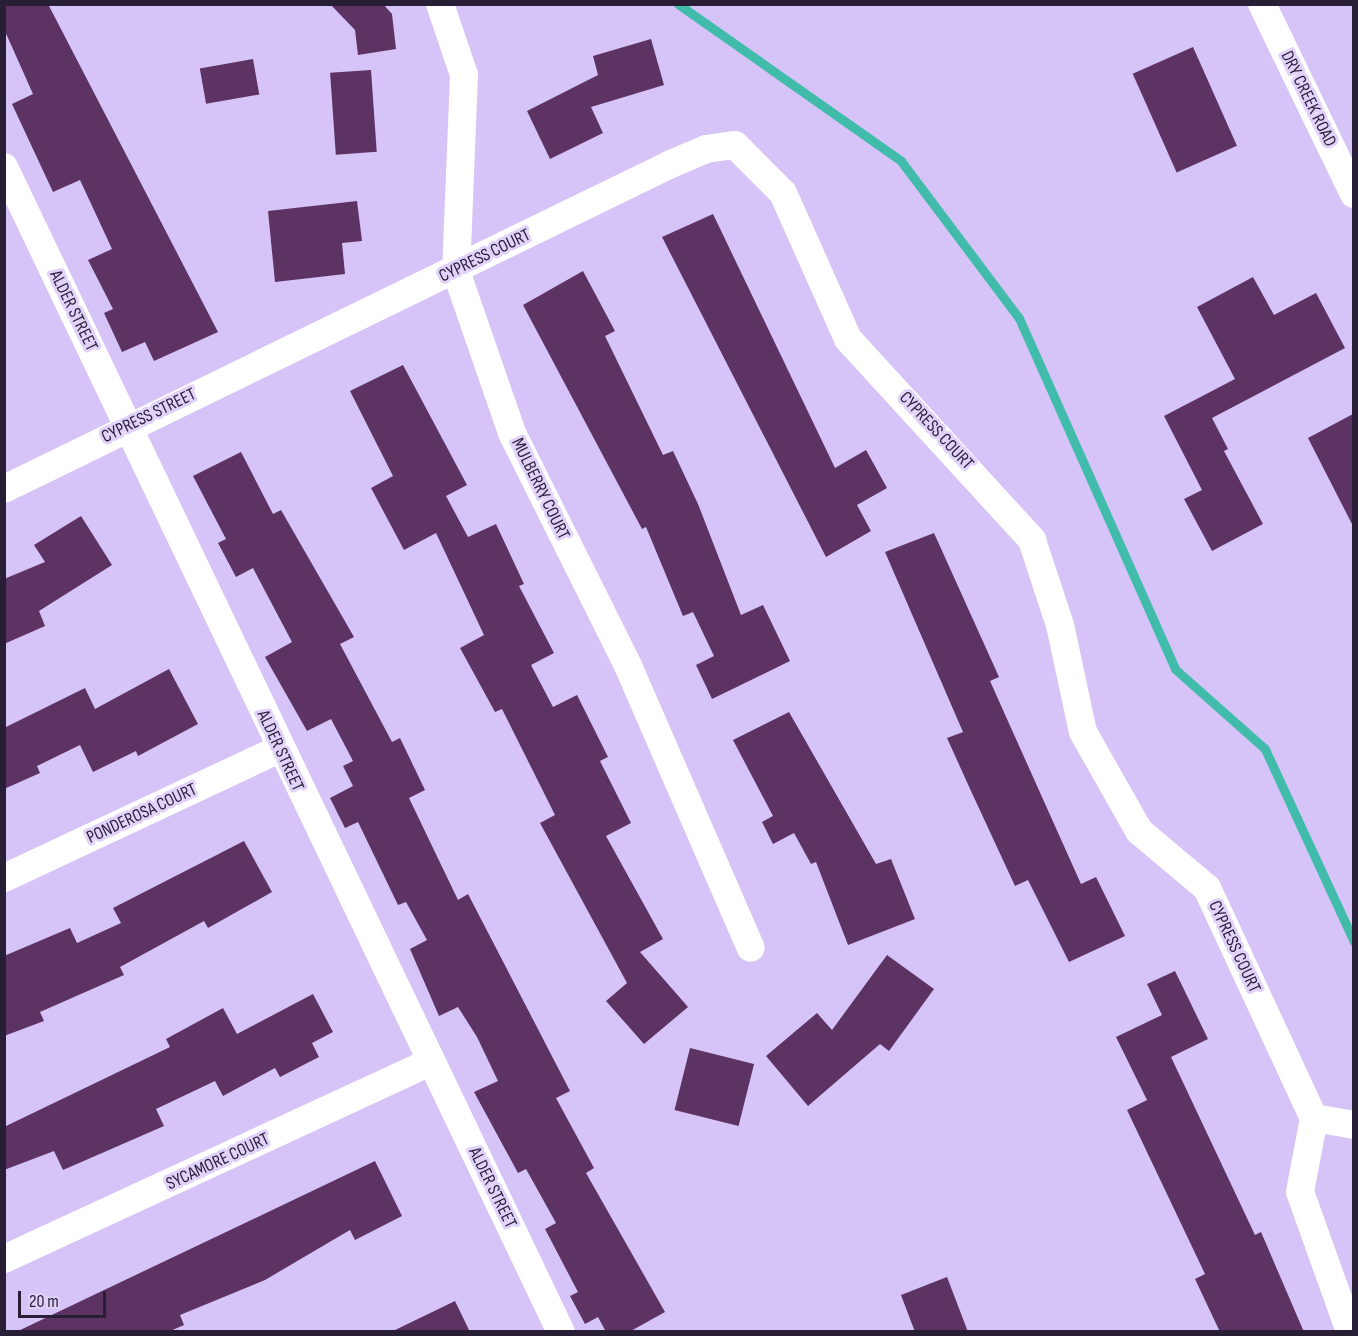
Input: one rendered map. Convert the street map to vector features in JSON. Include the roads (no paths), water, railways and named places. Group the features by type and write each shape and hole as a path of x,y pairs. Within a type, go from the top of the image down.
{"street":[{"name":"MULBERRY COURT","path":"440,4 464,75 456,272 512,433 629,668 751,948"},
{"name":"DRY CREEK ROAD","path":"1262,4 1353,194"},
{"name":"CYPRESS COURT","path":"294,345 456,272 706,149 735,145 758,164 783,193 848,339 1032,540 1060,625 1083,732 1139,831 1207,888 1314,1118"},
{"name":"ALDER STREET","path":"4,167 279,749 561,1332"},
{"name":"CYPRESS STREET","path":"4,489 294,345"},
{"name":"PONDEROSA COURT","path":"4,878 279,749"},
{"name":"SYCAMORE COURT","path":"4,1259 431,1062"},
{"path":"1350,1332 1300,1192 1314,1118 1353,1125"}],"waterway":[{"path":"678,4 901,161 1019,318 1175,669 1265,749 1354,942"}]}
